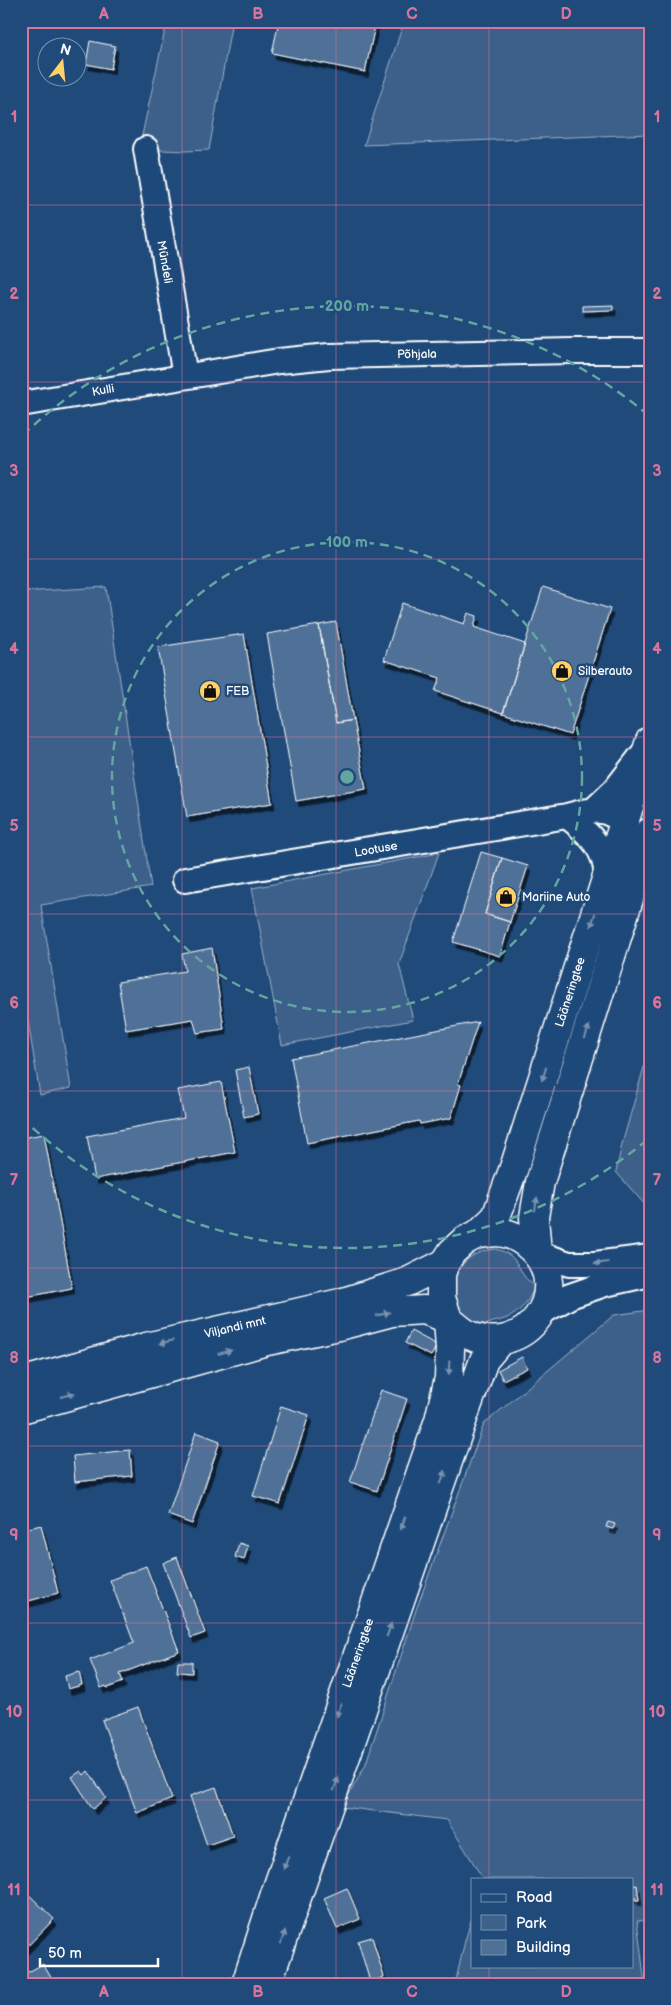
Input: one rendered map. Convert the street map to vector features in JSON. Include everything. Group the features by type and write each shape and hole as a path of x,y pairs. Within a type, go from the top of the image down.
{"main road":[{"name":"Lääneringtee","path":"246,1984 274,1896 439,1420 449,1378 448,1319 440,1298 439,1284 445,1263 452,1252 464,1241 478,1234 496,1217 500,1208 649,743"},
{"name":"Lääneringtee","path":"537,1253 534,1217 540,1182 650,832"},
{"name":"Lääneringtee","path":"448,1319 468,1334 483,1340 500,1341 524,1332 533,1325 542,1312 548,1297 548,1281 545,1268 537,1253 524,1241 512,1235 497,1232 478,1234"},
{"name":"Viljandi mnt","path":"21,1382 146,1347 340,1303 407,1282 445,1263"},
{"name":"Viljandi mnt","path":"21,1409 267,1341 339,1326 392,1312 424,1310 448,1319"},
{"name":"Lääneringtee","path":"267,1984 468,1404 484,1360 500,1341"}],"street":[{"name":"Mündeli","path":"146,148 185,376"},
{"name":"Põhjala","path":"185,376 279,361 328,356 650,351"},
{"name":"Kulli","path":"21,404 185,376"},
{"name":"Lootuse","path":"185,880 567,816 595,809 615,790 649,743"},
{"path":"595,809 610,813 624,823 633,840 639,867"},
{"path":"567,816 586,832 599,848 606,863 606,880"},
{"path":"537,1253 569,1264 595,1264 650,1258"},
{"path":"542,1312 570,1296 606,1284 650,1274"}],"green space":[{"path":"167,21 232,21 209,150 139,149"},
{"path":"404,21 650,21 650,134 364,145"},
{"path":"106,587 151,887 41,905 71,1088 40,1095 21,979 21,592"},
{"path":"439,853 399,964 413,1020 282,1045 252,888"},
{"path":"650,1046 650,1206 646,1206 616,1172 622,1144"},
{"path":"495,1249 504,1252 515,1260 524,1276 535,1286 529,1299 521,1309 511,1316 488,1324 473,1322 463,1315 456,1304 454,1290 456,1276 463,1264 476,1254"},
{"path":"650,1310 650,1920 637,1921 645,1984 455,1984 471,1920 471,1968 634,1968 634,1878 482,1878 447,1820 342,1807 365,1766 416,1610 484,1424 614,1315"}],"building":[{"path":"279,21 376,21 365,72 272,53"},
{"path":"90,41 115,46 111,69 88,64"},
{"path":"613,305 613,310 582,311 582,306"},
{"path":"543,587 610,609 570,735 503,713"},
{"path":"402,603 464,624 468,613 477,616 474,627 525,644 503,713 435,691 440,678 384,660"},
{"path":"336,622 353,720 336,723 319,625"},
{"path":"319,625 336,723 353,720 366,789 296,801 267,634"},
{"name":"FEB","path":"244,634 272,803 187,817 158,647"},
{"path":"481,852 502,858 485,914 510,922 500,956 453,942"},
{"path":"502,858 528,866 510,922 485,914"},
{"path":"212,948 224,1029 197,1033 193,1019 126,1030 118,982 185,971 182,954"},
{"path":"478,1022 458,1084 461,1085 451,1118 420,1124 419,1121 307,1143 291,1058"},
{"path":"249,1067 258,1114 244,1117 235,1070"},
{"path":"221,1082 235,1152 95,1179 87,1136 184,1118 178,1090"},
{"path":"44,1134 72,1288 21,1298 21,1138"},
{"path":"411,1331 437,1345 431,1356 405,1343"},
{"path":"522,1357 527,1368 503,1380 498,1370"},
{"path":"381,1390 407,1399 377,1491 350,1482"},
{"path":"281,1406 309,1415 280,1504 253,1496"},
{"path":"196,1432 220,1441 192,1524 168,1515"},
{"path":"130,1450 132,1476 75,1482 73,1456"},
{"path":"608,1522 615,1524 613,1529 606,1527"},
{"path":"41,1525 58,1593 21,1603 21,1530"},
{"path":"239,1543 248,1546 244,1560 235,1557"},
{"path":"177,1557 205,1633 191,1638 163,1563"},
{"path":"146,1566 179,1651 120,1674 123,1682 107,1688 106,1686 101,1688 90,1660 134,1643 110,1580"},
{"path":"178,1662 192,1662 192,1673 177,1672"},
{"path":"79,1672 82,1685 68,1689 65,1676"},
{"path":"138,1707 172,1799 137,1813 102,1720"},
{"path":"81,1771 84,1775 88,1771 106,1798 93,1809 72,1777"},
{"path":"216,1787 233,1836 207,1845 190,1796"},
{"path":"637,1885 639,1900 635,1900 634,1897 634,1886"},
{"path":"21,1887 54,1919 21,1953"},
{"path":"347,1888 360,1919 337,1929 324,1898"},
{"path":"372,1937 384,1977 370,1982 358,1941"},
{"path":"43,1964 53,1981 49,1984 21,1984 21,1976"}],"place":[{"name":"Silberauto","path":"562,671"},
{"name":"FEB","path":"210,691"},
{"name":"Mariine Auto","path":"506,897"}]}
